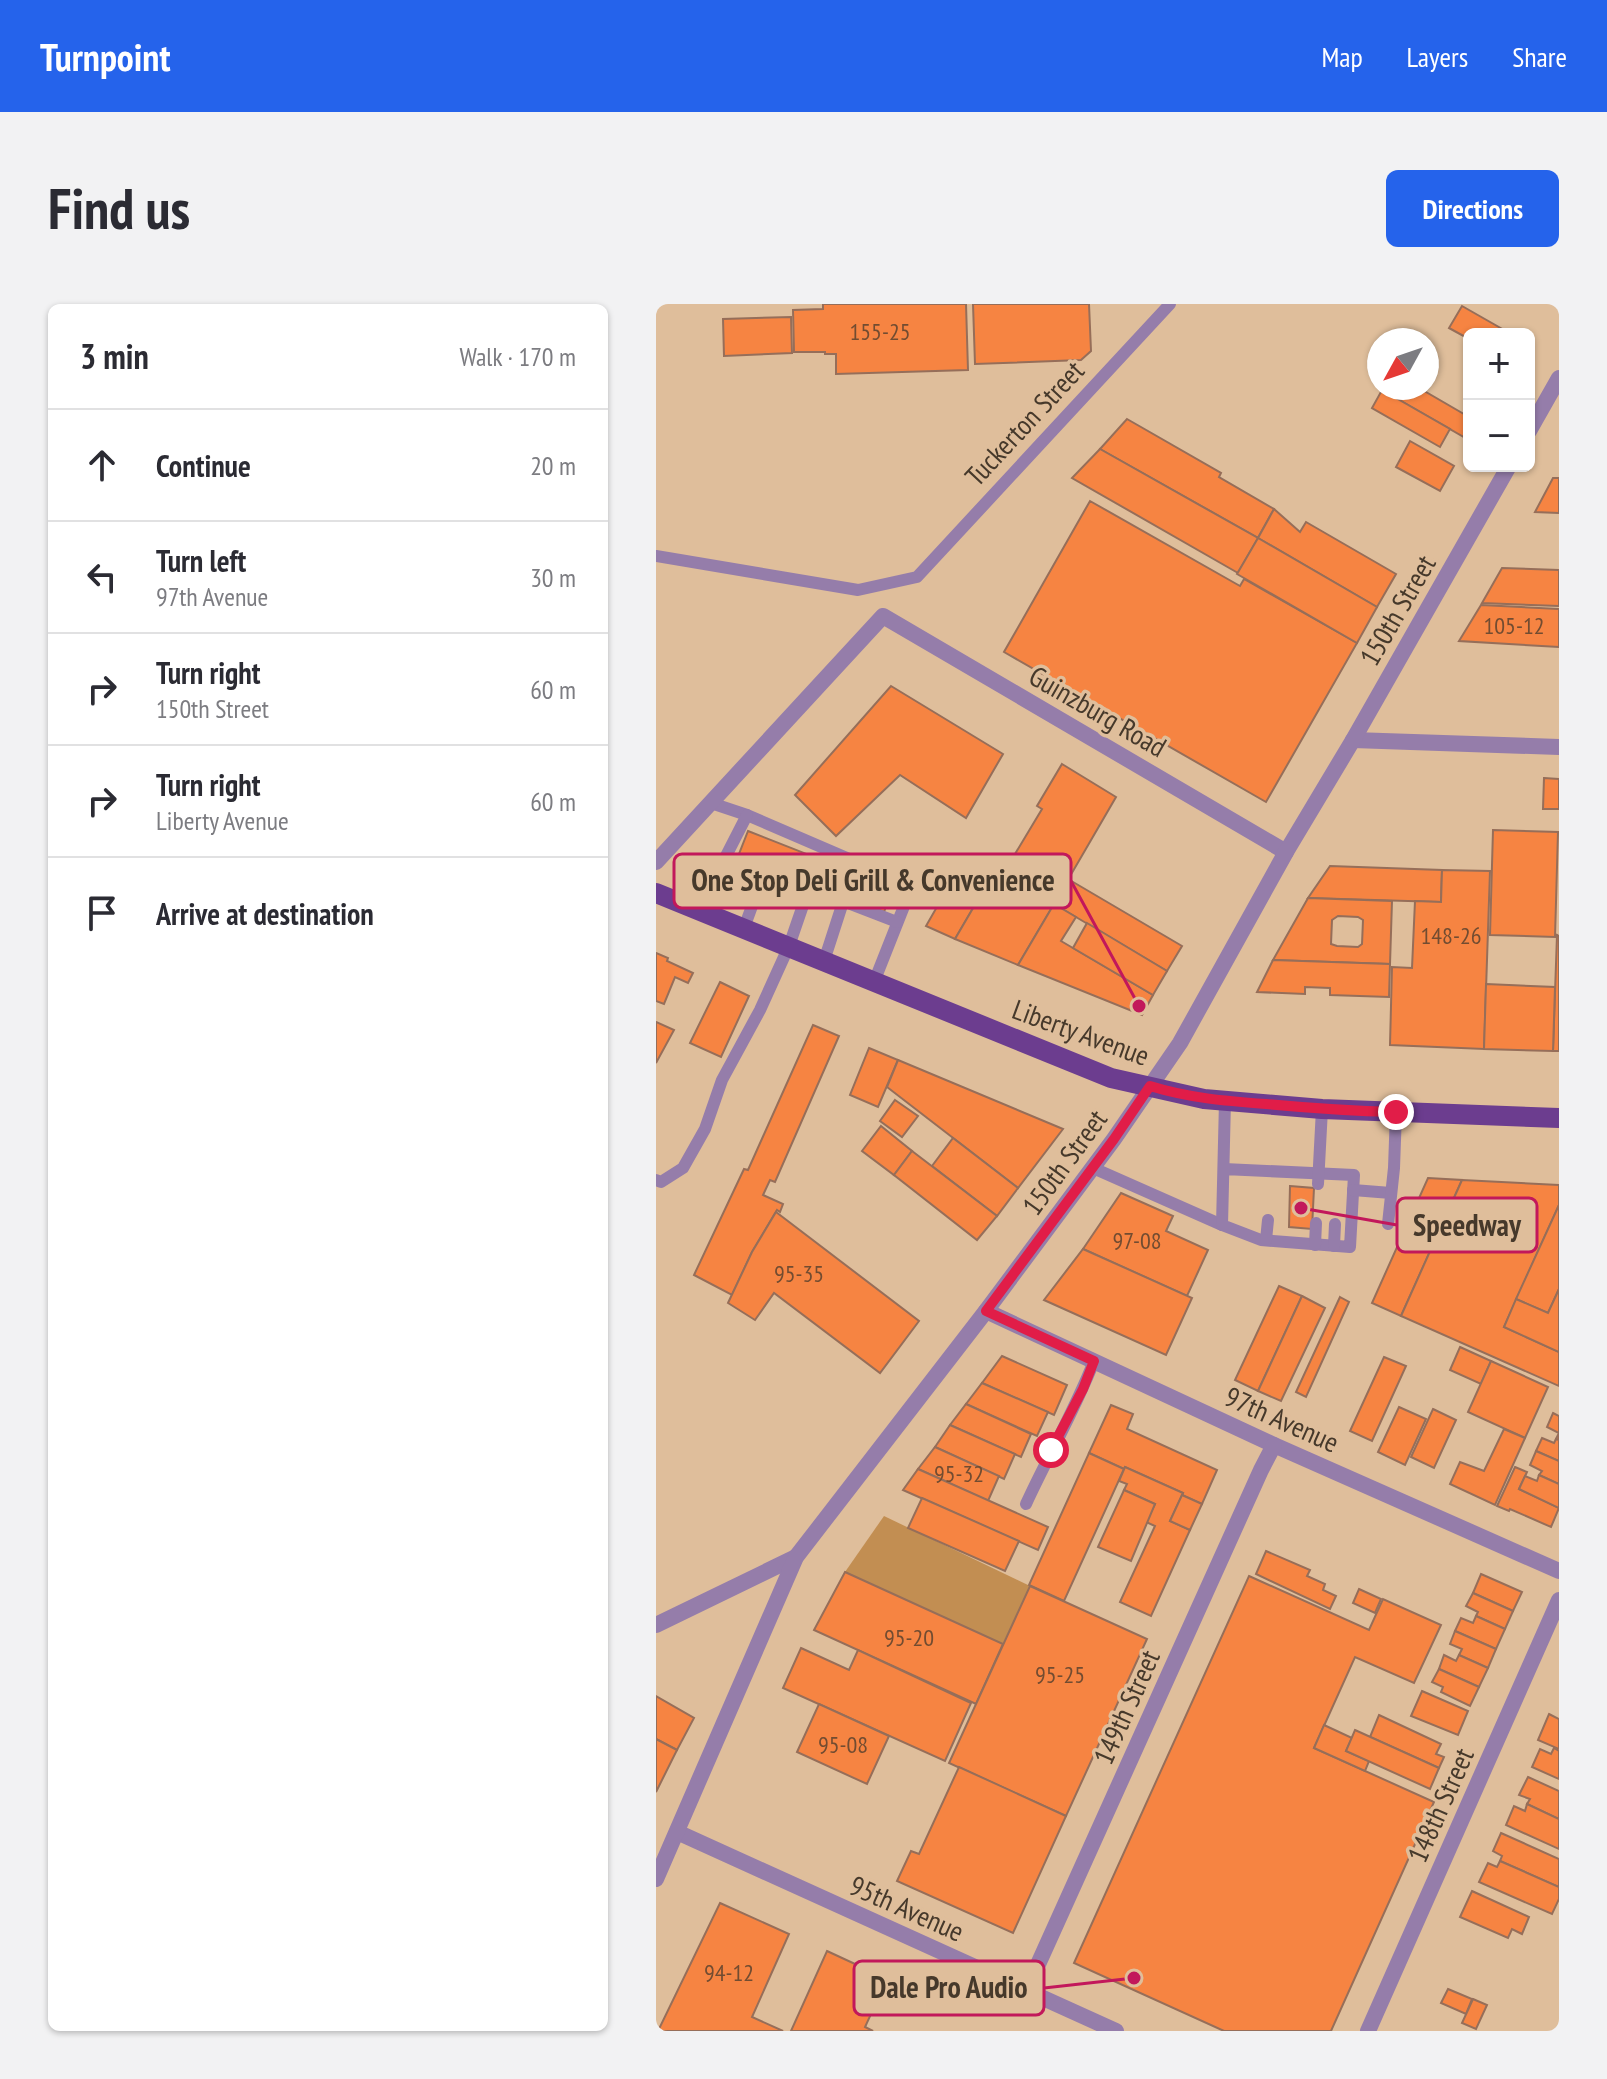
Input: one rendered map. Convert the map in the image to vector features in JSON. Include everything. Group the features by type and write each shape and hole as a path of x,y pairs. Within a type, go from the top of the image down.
{"main road":[{"name":"Liberty Avenue","path":"656,893 1111,1078 1179,1095 1322,1109 1559,1118"}],"street":[{"path":"1535,420 1559,378"},
{"name":"150th Street","path":"656,1879 796,1557 1093,1168 1180,1043 1286,852 1506,472"},
{"name":"Guinzburg Road","path":"711,803 883,616 1286,852"},
{"path":"1353,740 1559,747"},
{"path":"656,862 711,803"},
{"name":"97th Avenue","path":"986,1311 1274,1445 1559,1571"},
{"name":"149th Street","path":"1026,1991 1274,1445"},
{"path":"656,1625 796,1557"},
{"name":"148th Street","path":"1368,2031 1559,1600"},
{"name":"95th Avenue","path":"677,1832 1116,2031"}],"lane":[{"name":"Tuckerton Street","path":"656,556 858,590 917,577 1170,304"},
{"path":"711,803 747,815 778,835 820,853 912,886 874,982"},
{"path":"747,815 726,856 766,868 897,922"},
{"path":"744,928 766,868"},
{"path":"656,1180 661,1182 683,1168 705,1129 722,1080 760,1010 789,946 810,885"},
{"path":"824,961 845,899"},
{"path":"1222,1225 1225,1101"},
{"path":"1318,1178 1322,1109"},
{"path":"1388,1224 1396,1112"},
{"path":"1093,1168 1245,1234 1266,1240 1350,1247 1354,1175 1337,1180 1248,1176 1224,1169"},
{"path":"1353,1190 1391,1193"},
{"path":"1245,1234 1246,1219"},
{"path":"1266,1240 1268,1220"},
{"path":"1315,1245 1316,1223"},
{"path":"1334,1246 1335,1224"},
{"path":"1026,1504 1094,1361"}],"shaded area":[{"path":"884,1516 1030,1586 1003,1644 845,1572"}],"building":[{"path":"823,304 966,304 968,370 836,374 836,354 794,352 793,310 823,309"},
{"path":"973,304 1089,304 1091,351 1081,360 975,364"},
{"path":"1462,306 1500,328 1463,328 1463,336 1449,328"},
{"path":"791,317 792,353 724,356 723,319"},
{"path":"1376,400 1399,400 1450,429 1440,447 1372,408"},
{"path":"1399,400 1439,400 1463,414 1463,437"},
{"path":"1127,419 1221,473 1219,477 1274,509 1258,538 1100,449"},
{"path":"1410,441 1454,466 1440,491 1396,467"},
{"path":"1100,449 1258,538 1238,573 1072,478"},
{"path":"1553,478 1559,478 1559,513 1535,512"},
{"path":"1090,501 1240,586 1244,579 1357,643 1266,802 1004,652"},
{"path":"1274,509 1300,532 1306,522 1396,574 1377,607 1258,538"},
{"path":"1258,538 1377,607 1357,643 1237,574"},
{"path":"1502,568 1559,570 1559,606 1482,603"},
{"path":"1481,605 1559,609 1559,647 1459,641"},
{"path":"891,686 1003,754 966,818 900,775 836,836 795,795"},
{"path":"1062,764 1116,797 1051,909 1000,879 1042,809 1037,806"},
{"path":"1544,778 1559,779 1559,809 1543,809"},
{"path":"1493,830 1558,832 1555,937 1490,935"},
{"path":"748,831 893,888 884,912 739,854"},
{"path":"965,858 993,874 955,939 926,926"},
{"path":"1330,866 1442,870 1441,902 1308,898"},
{"path":"1442,870 1490,871 1484,1049 1390,1045 1392,967 1412,968 1415,901 1441,902"},
{"path":"993,874 1051,909 1018,965 955,939"},
{"path":"1068,879 1182,946 1167,971 1054,904"},
{"path":"1308,898 1392,901 1390,964 1273,960","holes":["1338,916 1363,920 1362,944 1358,947 1331,944 1332,920"]},
{"path":"1054,904 1076,917 1061,941 1153,995 1142,1015 1018,965"},
{"path":"1087,923 1167,971 1153,995 1073,948"},
{"path":"1557,935 1559,1051 1553,1051"},
{"path":"656,953 693,973 688,983 675,977 664,1004 656,1001"},
{"path":"1273,960 1390,964 1389,997 1330,995 1330,988 1305,987 1305,994 1257,992"},
{"path":"720,982 749,996 721,1057 690,1043"},
{"path":"1486,984 1555,987 1553,1051 1484,1049"},
{"path":"656,1022 674,1030 656,1063"},
{"path":"813,1025 839,1036 775,1182 770,1180 763,1195 783,1204 780,1212 777,1210 752,1252 732,1295 694,1275 744,1169 748,1170"},
{"path":"869,1048 898,1060 878,1107 850,1095"},
{"path":"898,1060 1063,1129 1018,1188 887,1087"},
{"path":"895,1100 918,1116 902,1137 880,1121"},
{"path":"881,1126 912,1151 894,1175 862,1151"},
{"path":"953,1138 1018,1188 997,1216 932,1166"},
{"path":"912,1151 997,1216 977,1240 894,1175"},
{"path":"1428,1178 1462,1180 1401,1316 1372,1303"},
{"path":"1462,1180 1559,1185 1559,1205 1504,1327 1559,1352 1559,1386 1401,1316"},
{"path":"1290,1186 1314,1188 1312,1229 1289,1227"},
{"path":"1121,1193 1173,1216 1166,1231 1208,1250 1187,1296 1083,1249"},
{"path":"1559,1205 1559,1289 1548,1313 1516,1299"},
{"path":"776,1212 919,1321 880,1373 774,1293 755,1320 728,1303 752,1252"},
{"path":"1083,1249 1192,1298 1166,1355 1044,1300"},
{"path":"1279,1286 1302,1296 1258,1391 1235,1380"},
{"path":"1559,1289 1559,1352 1504,1327 1516,1299 1548,1313"},
{"path":"1302,1296 1325,1308 1281,1401 1258,1391"},
{"path":"1340,1297 1349,1302 1306,1397 1296,1392"},
{"path":"1460,1347 1491,1361 1481,1384 1450,1370"},
{"path":"1002,1356 1067,1385 1054,1415 982,1383"},
{"path":"1384,1357 1406,1366 1372,1441 1350,1431"},
{"path":"1491,1361 1548,1387 1525,1438 1468,1412"},
{"path":"982,1383 1048,1412 1037,1436 966,1404"},
{"path":"966,1404 1031,1434 1021,1457 950,1425"},
{"path":"1111,1405 1133,1414 1127,1429 1217,1470 1202,1504 1089,1453"},
{"path":"1399,1407 1426,1419 1405,1465 1378,1452"},
{"path":"1433,1409 1456,1420 1434,1468 1411,1457"},
{"path":"1553,1413 1559,1416 1559,1433 1547,1427"},
{"path":"950,1425 1015,1454 1004,1479 935,1447"},
{"path":"1504,1429 1525,1438 1495,1505 1450,1484 1460,1462 1484,1471"},
{"path":"1542,1438 1554,1443 1556,1439 1559,1440 1559,1461 1536,1451"},
{"path":"935,1447 999,1476 988,1501 918,1469"},
{"path":"1536,1451 1559,1461 1559,1484 1539,1475 1542,1471 1530,1465"},
{"path":"1089,1453 1124,1469 1064,1601 1029,1585"},
{"path":"1125,1467 1183,1493 1170,1521 1190,1530 1151,1616 1120,1602 1155,1526 1146,1522 1155,1504 1124,1490 1127,1484 1119,1481"},
{"path":"1515,1467 1527,1472 1519,1489 1559,1508 1551,1527 1497,1506"},
{"path":"918,1469 1048,1527 1038,1550 903,1490"},
{"path":"1539,1475 1559,1484 1559,1508 1519,1489 1525,1476 1537,1481"},
{"path":"1124,1490 1155,1504 1131,1561 1098,1547"},
{"path":"1182,1495 1202,1504 1190,1530 1170,1521"},
{"path":"922,1498 1019,1541 1005,1571 908,1528"},
{"path":"1266,1551 1310,1570 1307,1576 1325,1584 1323,1590 1336,1596 1330,1609 1256,1574"},
{"path":"845,1572 1003,1644 976,1704 814,1630"},
{"path":"1481,1574 1522,1592 1513,1611 1473,1593"},
{"path":"1249,1576 1369,1630 1383,1599 1441,1625 1414,1683 1355,1657 1314,1748 1434,1802 1331,2031 1224,2031 1074,1963"},
{"path":"1030,1586 1147,1639 1066,1816 949,1763"},
{"path":"1359,1589 1381,1599 1375,1613 1353,1603"},
{"path":"1473,1593 1513,1611 1505,1629 1476,1616 1478,1612 1466,1606"},
{"path":"1476,1616 1505,1629 1496,1649 1455,1631 1461,1618 1473,1623"},
{"path":"1455,1631 1496,1649 1488,1668 1459,1655 1462,1649 1450,1644"},
{"path":"801,1648 849,1670 858,1650 971,1703 945,1761 783,1688"},
{"path":"1444,1655 1456,1661 1459,1655 1488,1668 1479,1687 1439,1669"},
{"path":"1439,1669 1479,1687 1470,1706 1441,1692 1443,1687 1432,1682"},
{"path":"1422,1691 1468,1711 1458,1735 1411,1716"},
{"path":"656,1696 694,1718 677,1750 656,1739"},
{"path":"819,1704 889,1736 867,1784 797,1752"},
{"path":"1549,1714 1559,1719 1559,1749 1538,1740"},
{"path":"1379,1715 1441,1744 1436,1754 1444,1757 1439,1768 1370,1737"},
{"path":"1324,1725 1352,1738 1346,1751 1369,1761 1365,1771 1314,1748"},
{"path":"1355,1730 1439,1768 1430,1789 1346,1751"},
{"path":"656,1739 677,1750 656,1792"},
{"path":"1554,1748 1559,1751 1559,1779 1532,1767 1540,1749 1551,1754"},
{"path":"959,1767 1066,1816 1013,1933 897,1881 911,1851 919,1854"},
{"path":"1528,1777 1559,1791 1559,1819 1527,1804 1530,1799 1519,1795"},
{"path":"1527,1804 1559,1819 1559,1849 1506,1825 1514,1806 1525,1811"},
{"path":"1501,1833 1559,1859 1559,1887 1500,1861 1502,1856 1493,1851"},
{"path":"1500,1861 1559,1887 1559,1899 1552,1914 1479,1882 1488,1863 1497,1867"},
{"path":"1472,1891 1529,1917 1522,1934 1512,1929 1508,1938 1460,1917"},
{"path":"720,1903 789,1934 752,2017 783,2031 658,2031"},
{"path":"827,1951 881,1976 871,1998 877,2001 865,2027 873,2031 791,2031"},
{"path":"1448,1989 1472,1999 1466,2014 1441,2003"},
{"path":"1473,1999 1487,2005 1476,2029 1462,2023"}],"place":[{"name":"One Stop Deli Grill & Convenience","path":"1139,1006"},
{"name":"Speedway","path":"1301,1208"},
{"name":"Dale Pro Audio","path":"1134,1978"}],"route":[{"path":"1051,1450 1094,1361 986,1311 1150,1086 1204,1099 1396,1112"}]}
